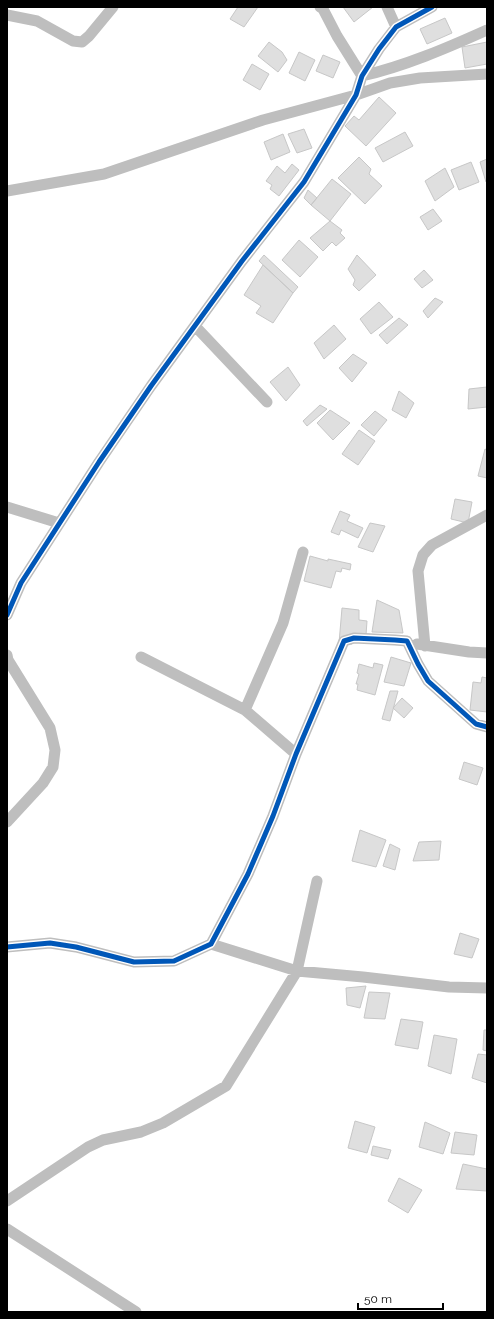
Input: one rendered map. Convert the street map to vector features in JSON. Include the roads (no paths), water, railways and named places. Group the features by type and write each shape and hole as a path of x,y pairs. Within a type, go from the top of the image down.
{"street":[{"path":"7,15 37,21 73,42 82,42 89,36 113,7"},
{"path":"320,7 323,9 362,76"},
{"path":"387,7 396,28"},
{"path":"7,616 21,583 59,523 151,386 242,261 304,182 356,95 362,76 379,50 396,28 432,7"},
{"path":"362,76 383,71 445,49 487,30"},
{"path":"7,191 104,174 262,120 356,95 390,83 420,78 487,74"},
{"path":"195,326 267,402"},
{"path":"7,507 59,523"},
{"path":"425,646 418,571 423,555 432,545 487,515"},
{"path":"245,710 283,623 303,552"},
{"path":"7,948 50,943 76,947 134,962 174,961 211,944 251,866 273,816 296,754 344,641 354,638 407,641 425,646 487,653"},
{"path":"407,641 428,681 476,724 487,727"},
{"path":"7,655 8,660 50,728 55,750 53,767 43,783 7,822"},
{"path":"141,657 245,710 296,754"},
{"path":"7,1202 88,1147 103,1140 141,1132 163,1123 226,1086 297,971 318,881"},
{"path":"211,944 297,971 449,987 487,988"},
{"path":"7,1229 136,1312"}]}
